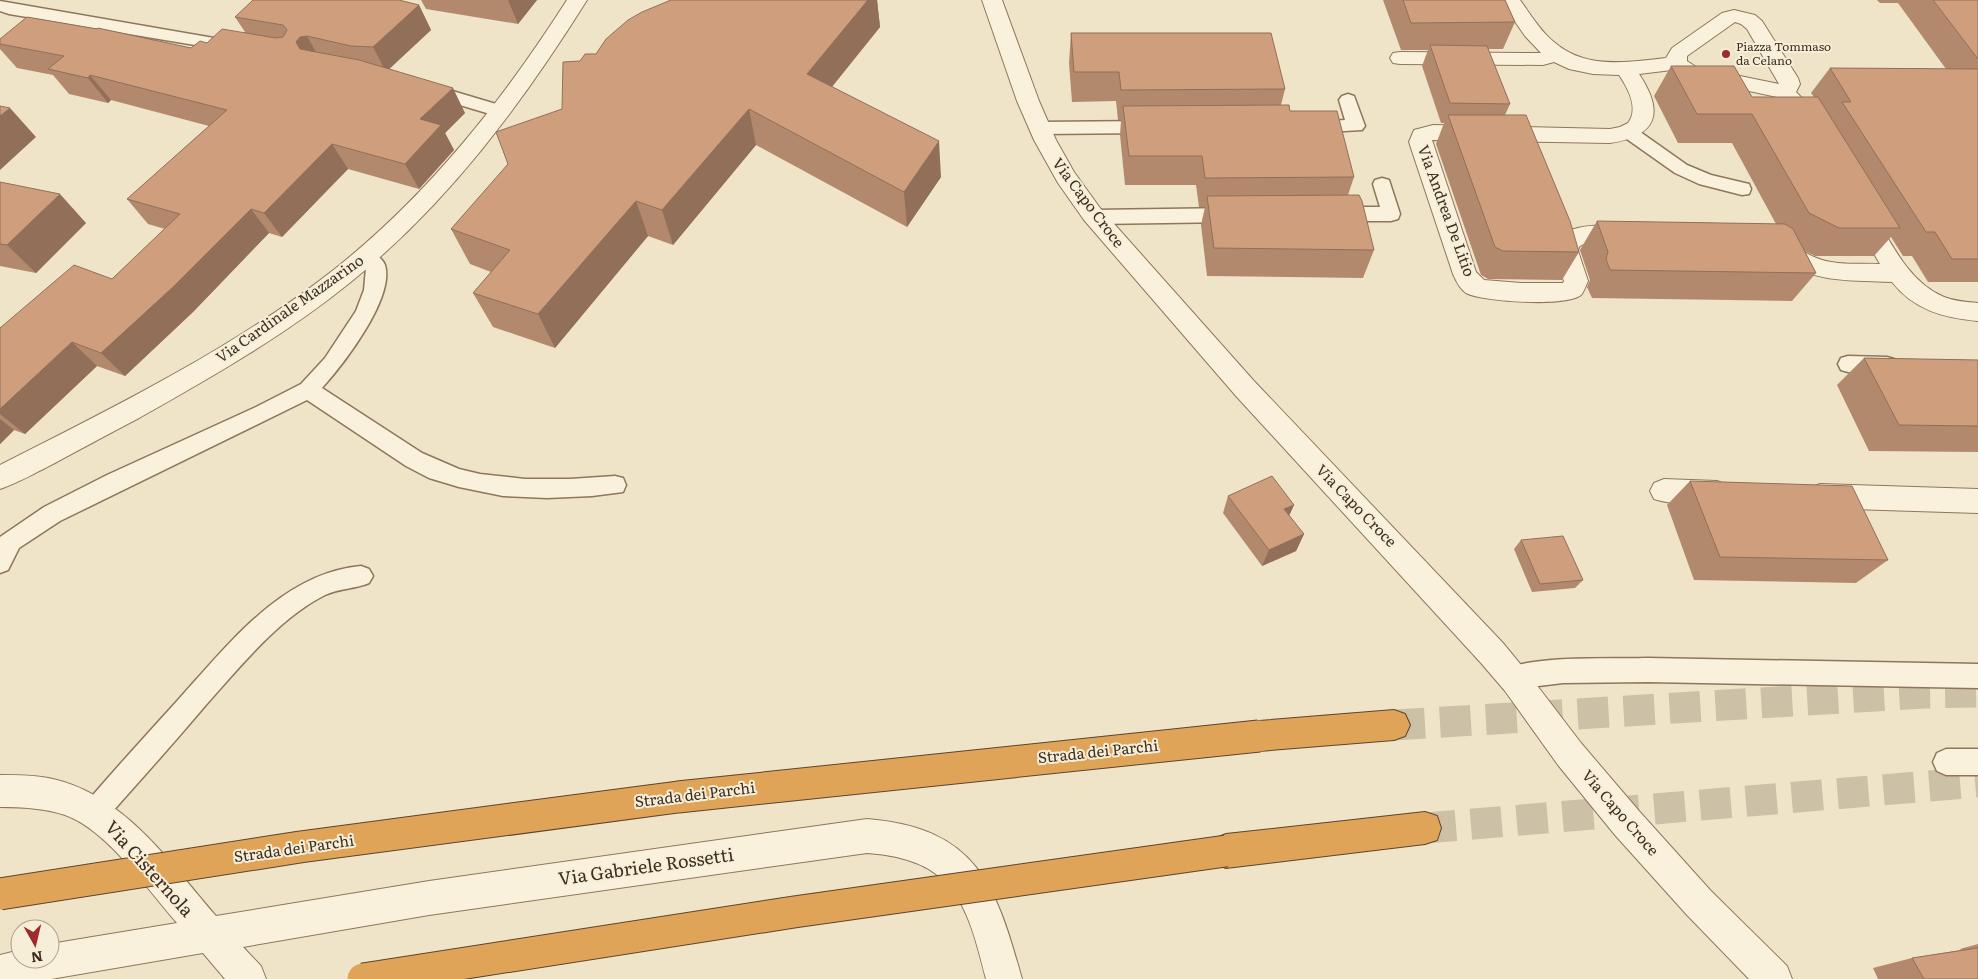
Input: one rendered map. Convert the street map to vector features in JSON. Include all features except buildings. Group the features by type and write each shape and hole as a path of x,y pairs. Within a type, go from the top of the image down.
{"highway":[{"name":"Strada dei Parchi","path":"0,894 310,846 678,797 1259,736 1394,725"},
{"path":"363,979 548,948 830,905 1226,851 1424,828"}],"street":[{"name":"Via Cardinale Mazzarino","path":"0,478 137,408 217,360 293,310 364,257 422,203 500,110 538,59 577,0"},
{"name":"Via Capo Croce","path":"992,0 1039,128 1061,171 1096,217 1251,397 1410,563 1513,677 1563,745 1621,816 1703,906 1774,979"},
{"path":"1510,0 1539,39 1556,55 1572,63 1585,66 1625,68 1677,63"},
{"path":"1740,16 1744,7 1755,0"},
{"path":"1740,16 1748,19 1755,25 1788,78 1790,86 1782,90 1771,90 1696,73 1684,69 1677,63 1676,58 1679,52 1729,17 1740,16"},
{"path":"1400,58 1532,59 1556,55"},
{"path":"1625,68 1638,89 1644,115 1640,126 1630,133"},
{"path":"1782,90 1796,105 1820,145"},
{"name":"Via Andrea De Litio","path":"1630,133 1610,136 1433,132 1422,135 1420,142 1464,272 1476,287 1490,291 1567,291 1576,284 1566,247 1572,239 1586,235 1651,235"},
{"path":"1851,196 1897,273 1910,288 1928,301 1944,308 1978,312"},
{"path":"1763,239 1799,261 1821,269 1843,272 1897,273"},
{"path":"1664,491 1743,494"},
{"path":"1793,495 1978,501"},
{"name":"Via Cisternola","path":"0,791 46,793 84,805 95,812 123,834 248,979"},
{"name":"Via Gabriele Rossetti","path":"0,973 30,965 429,898 847,838 882,836 914,843 941,856 962,874 976,894 985,913 1004,979"}],"lane":[{"path":"0,6 256,50"},
{"path":"417,87 500,110"},
{"path":"1296,127 1356,126 1348,100"},
{"path":"1039,128 1168,127"},
{"path":"1630,133 1681,169 1706,180 1742,189"},
{"path":"1322,214 1391,214 1382,184"},
{"path":"1096,217 1253,215"},
{"path":"0,563 6,547 12,541 52,514 115,482 264,413 308,390 332,364 365,313 374,290 376,274 374,265 364,257"},
{"path":"1848,364 1904,366"},
{"path":"308,390 405,454 436,470 454,476 495,486 540,489 615,485"},
{"path":"95,812 234,656 279,613 316,588 341,578 361,576"},
{"path":"1513,677 1563,671 1648,670 1978,676"},
{"path":"1946,762 1978,762"}],"tunnel":[{"path":"1394,725 1925,693 1978,692"},
{"path":"1425,828 1978,782"}],"place":[{"name":"Piazza Tommaso da Celano","path":"1726,54"}]}
